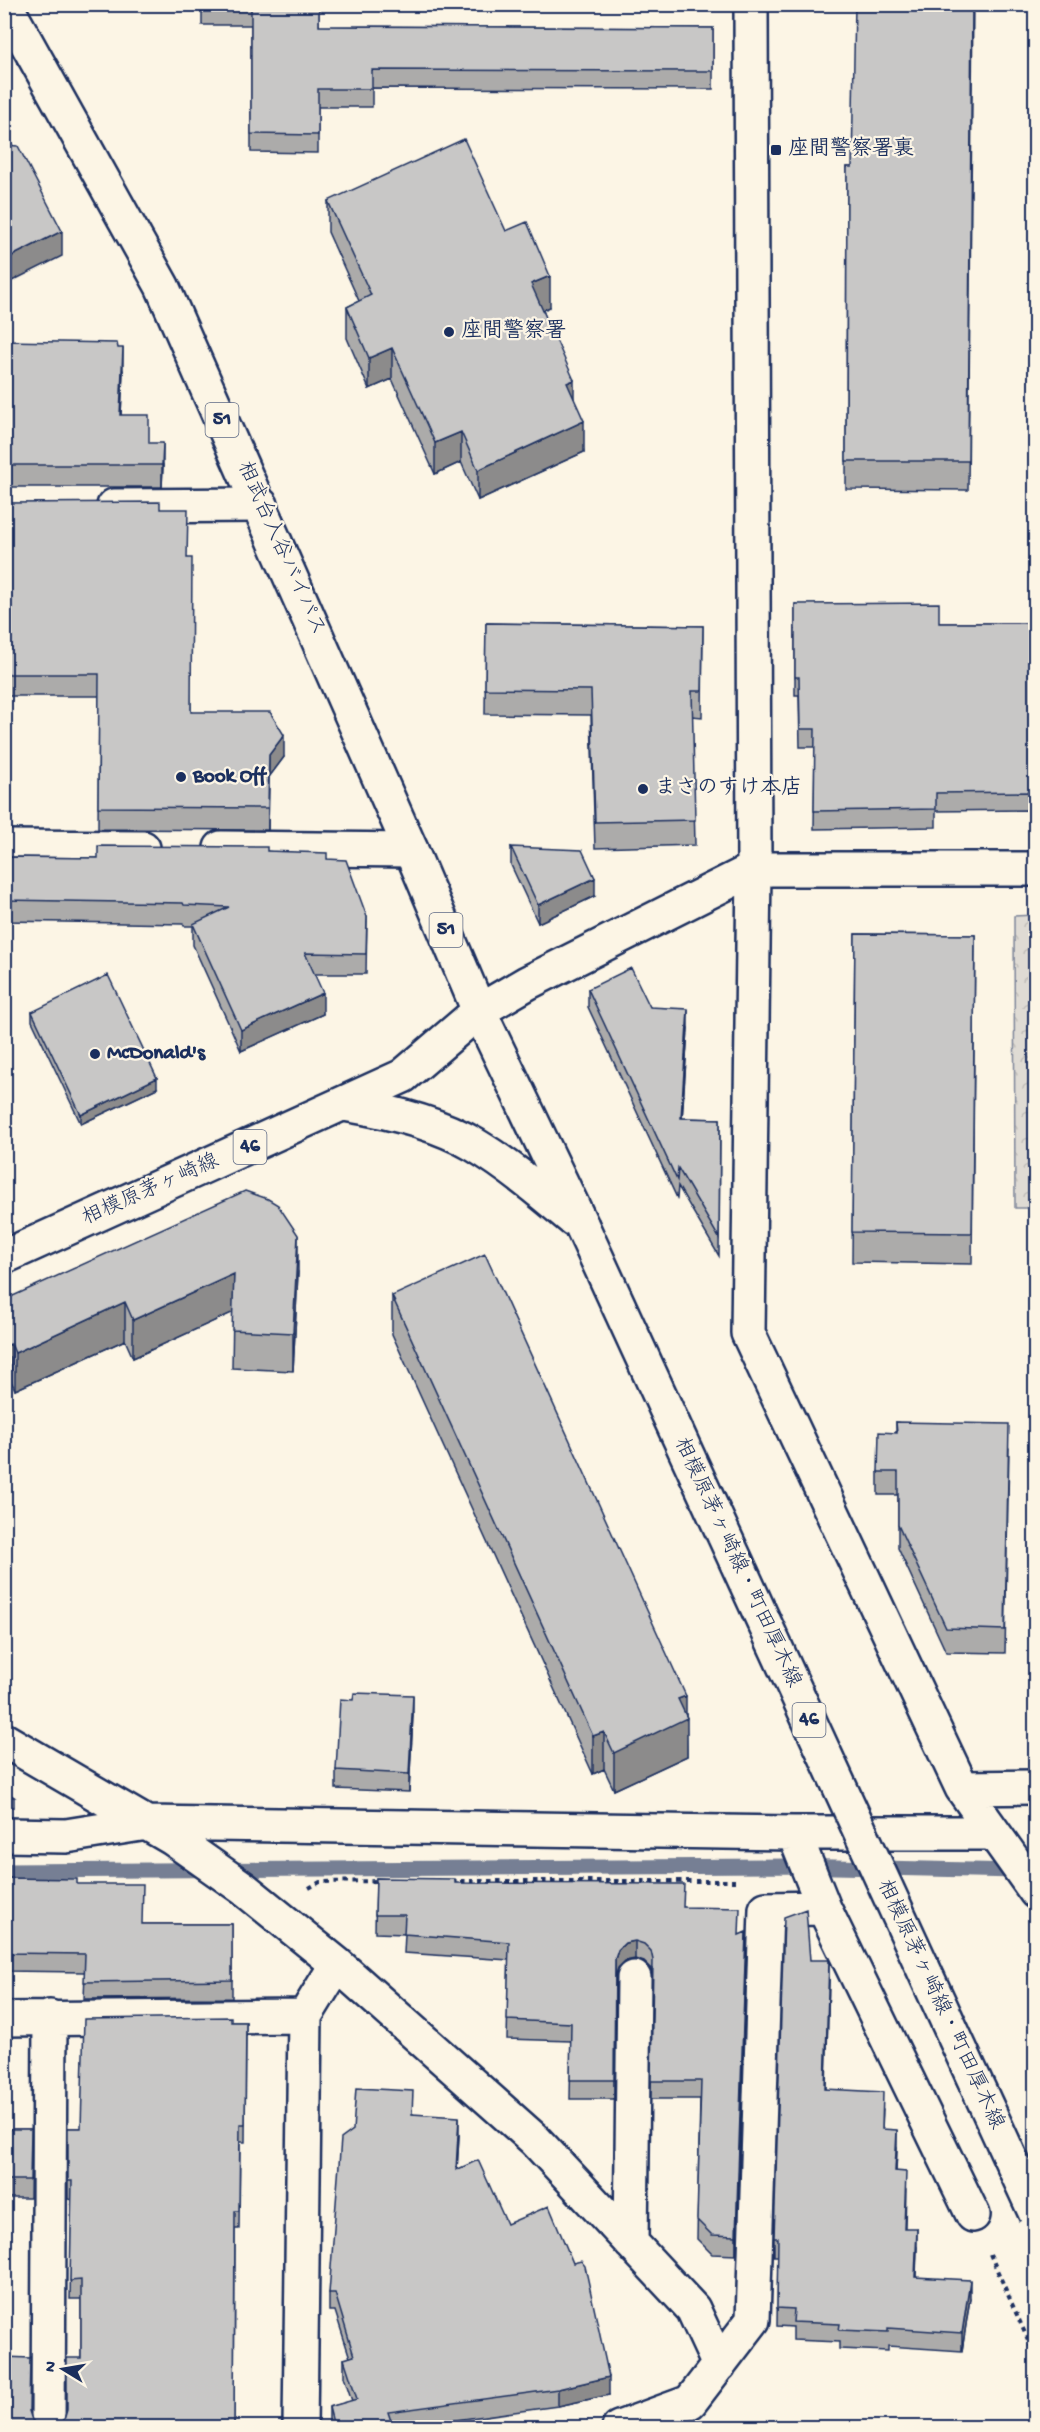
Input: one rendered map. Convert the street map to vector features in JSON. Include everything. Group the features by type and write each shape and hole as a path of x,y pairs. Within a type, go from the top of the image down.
{"street":[{"name":"相武台入谷バイパス","path":"5,4 162,286 261,505 479,1011"},
{"path":"751,4 754,868 748,1333 962,1788 1035,1892"},
{"path":"87,506 261,505"},
{"path":"4,847 411,850"},
{"path":"754,868 1035,869"},
{"name":"相模原茅ヶ崎線","path":"4,1257 403,1076 479,1011 527,982 754,868"},
{"name":"相模原茅ヶ崎線・町田厚木線","path":"479,1011 582,1226 1035,2214"},
{"path":"344,1104 381,1110 472,1144 515,1172 582,1226"},
{"path":"4,1740 159,1830 243,1888 337,1964 535,2140 693,2309 719,2365"},
{"path":"962,1788 1035,1788"},
{"path":"4,1835 66,1836 159,1830 796,1838 1002,1845"},
{"path":"796,1838 824,1908 973,2215"},
{"path":"619,2427 690,2402 753,2320 766,1909 824,1908"},
{"path":"300,2427 305,2016 337,1964"},
{"path":"631,2243 634,1978"},
{"path":"4,2019 305,2016"},
{"path":"48,2427 50,2017"}],"path":[{"path":"269,1910 320,1882 390,1881"},
{"path":"449,1881 742,1881"},
{"path":"973,2215 1035,2358"}],"green space":[{"path":"1035,915 1035,1208 1015,1208 1014,916"}],"building":[{"path":"202,4 319,4 319,26 713,28 713,71 372,70 372,89 318,89 318,135 251,134 251,7 202,7"},
{"path":"855,4 972,4 968,461 846,461 847,167 852,167"},
{"name":"座間警察署","path":"464,139 506,231 527,222 550,276 531,284 574,380 567,383 584,421 478,470 461,432 435,443 392,348 369,358 347,307 371,295 328,201"},
{"path":"4,145 18,146 62,231 4,260"},
{"path":"4,341 117,343 118,348 123,348 120,415 149,415 149,443 163,443 162,465 4,465"},
{"path":"160,502 160,509 188,509 187,558 192,558 191,712 270,712 284,735 269,755 268,808 98,807 99,674 4,674 4,503"},
{"path":"939,603 939,623 1035,623 1035,814 1032,814 1032,792 936,793 936,809 814,811 815,729 800,729 799,677 795,677 795,604"},
{"path":"486,623 703,626 702,691 692,691 695,820 595,822 591,690 485,689"},
{"path":"98,846 267,847 267,851 327,853 327,859 346,860 367,917 366,954 305,953 323,993 241,1030 193,924 229,907 184,905 183,903 4,900 4,857 98,858"},
{"path":"511,847 582,850 595,878 538,905"},
{"path":"855,934 975,935 972,1233 852,1232"},
{"path":"631,968 650,1007 688,1009 681,1118 720,1119 719,1238 678,1168 677,1180 588,989"},
{"name":"McDonald's","path":"108,975 157,1078 81,1115 32,1012"},
{"path":"245,1191 278,1205 298,1235 293,1333 232,1330 234,1274 133,1320 125,1302 15,1353 11,1344 4,1346 4,1300"},
{"path":"485,1254 686,1696 678,1699 687,1718 614,1753 604,1732 593,1736 392,1296"},
{"path":"896,1422 1009,1424 1005,1630 946,1628 898,1525 898,1472 878,1472 879,1432 897,1433"},
{"path":"354,1693 413,1695 409,1774 336,1770 340,1699 353,1700"},
{"path":"4,1791 14,1797 4,1797"},
{"path":"4,1878 77,1879 77,1884 143,1884 142,1924 232,1924 232,1980 84,1982 85,1954 4,1953"},
{"path":"376,1878 455,1879 455,1883 684,1884 683,1907 740,1908 739,1935 746,1932 736,2236 712,2235 697,2220 701,2081 651,2081 653,1960 651,1951 644,1944 635,1941 625,1943 618,1950 615,1959 614,2080 570,2080 571,2023 507,2020 509,1942 404,1934 405,1915 375,1915"},
{"path":"806,1909 810,1960 829,1960 825,2089 883,2092 882,2129 897,2130 895,2171 906,2172 904,2228 917,2228 915,2277 970,2280 962,2333 888,2328 888,2332 839,2330 840,2324 793,2322 794,2309 777,2308 778,2238 774,2238 784,1917"},
{"path":"231,2017 231,2022 246,2022 245,2124 240,2124 239,2211 235,2211 234,2427 56,2426 64,2420 67,2410 67,2358 81,2358 81,2280 70,2281 72,2181 68,2181 68,2128 81,2128 84,2019"},
{"path":"356,2088 413,2091 412,2114 459,2117 456,2170 478,2160 507,2224 549,2206 573,2263 581,2261 585,2266 609,2377 558,2389 388,2412 393,2427 334,2427 329,2407 357,2399 344,2359 354,2356 335,2293 329,2293 341,2139 353,2130"},
{"path":"4,2129 31,2129 30,2180 4,2180"},
{"path":"4,2357 30,2358 29,2411 32,2420 40,2427 4,2427"}],"waterway":[{"path":"4,1871 789,1866 1018,1871"}],"place":[{"name":"座間警察署裏","path":"776,150"},
{"name":"座間警察署","path":"449,332"},
{"name":"Book Off","path":"181,777"},
{"name":"まさのすけ本店","path":"643,789"},
{"name":"McDonald's","path":"95,1054"}]}
